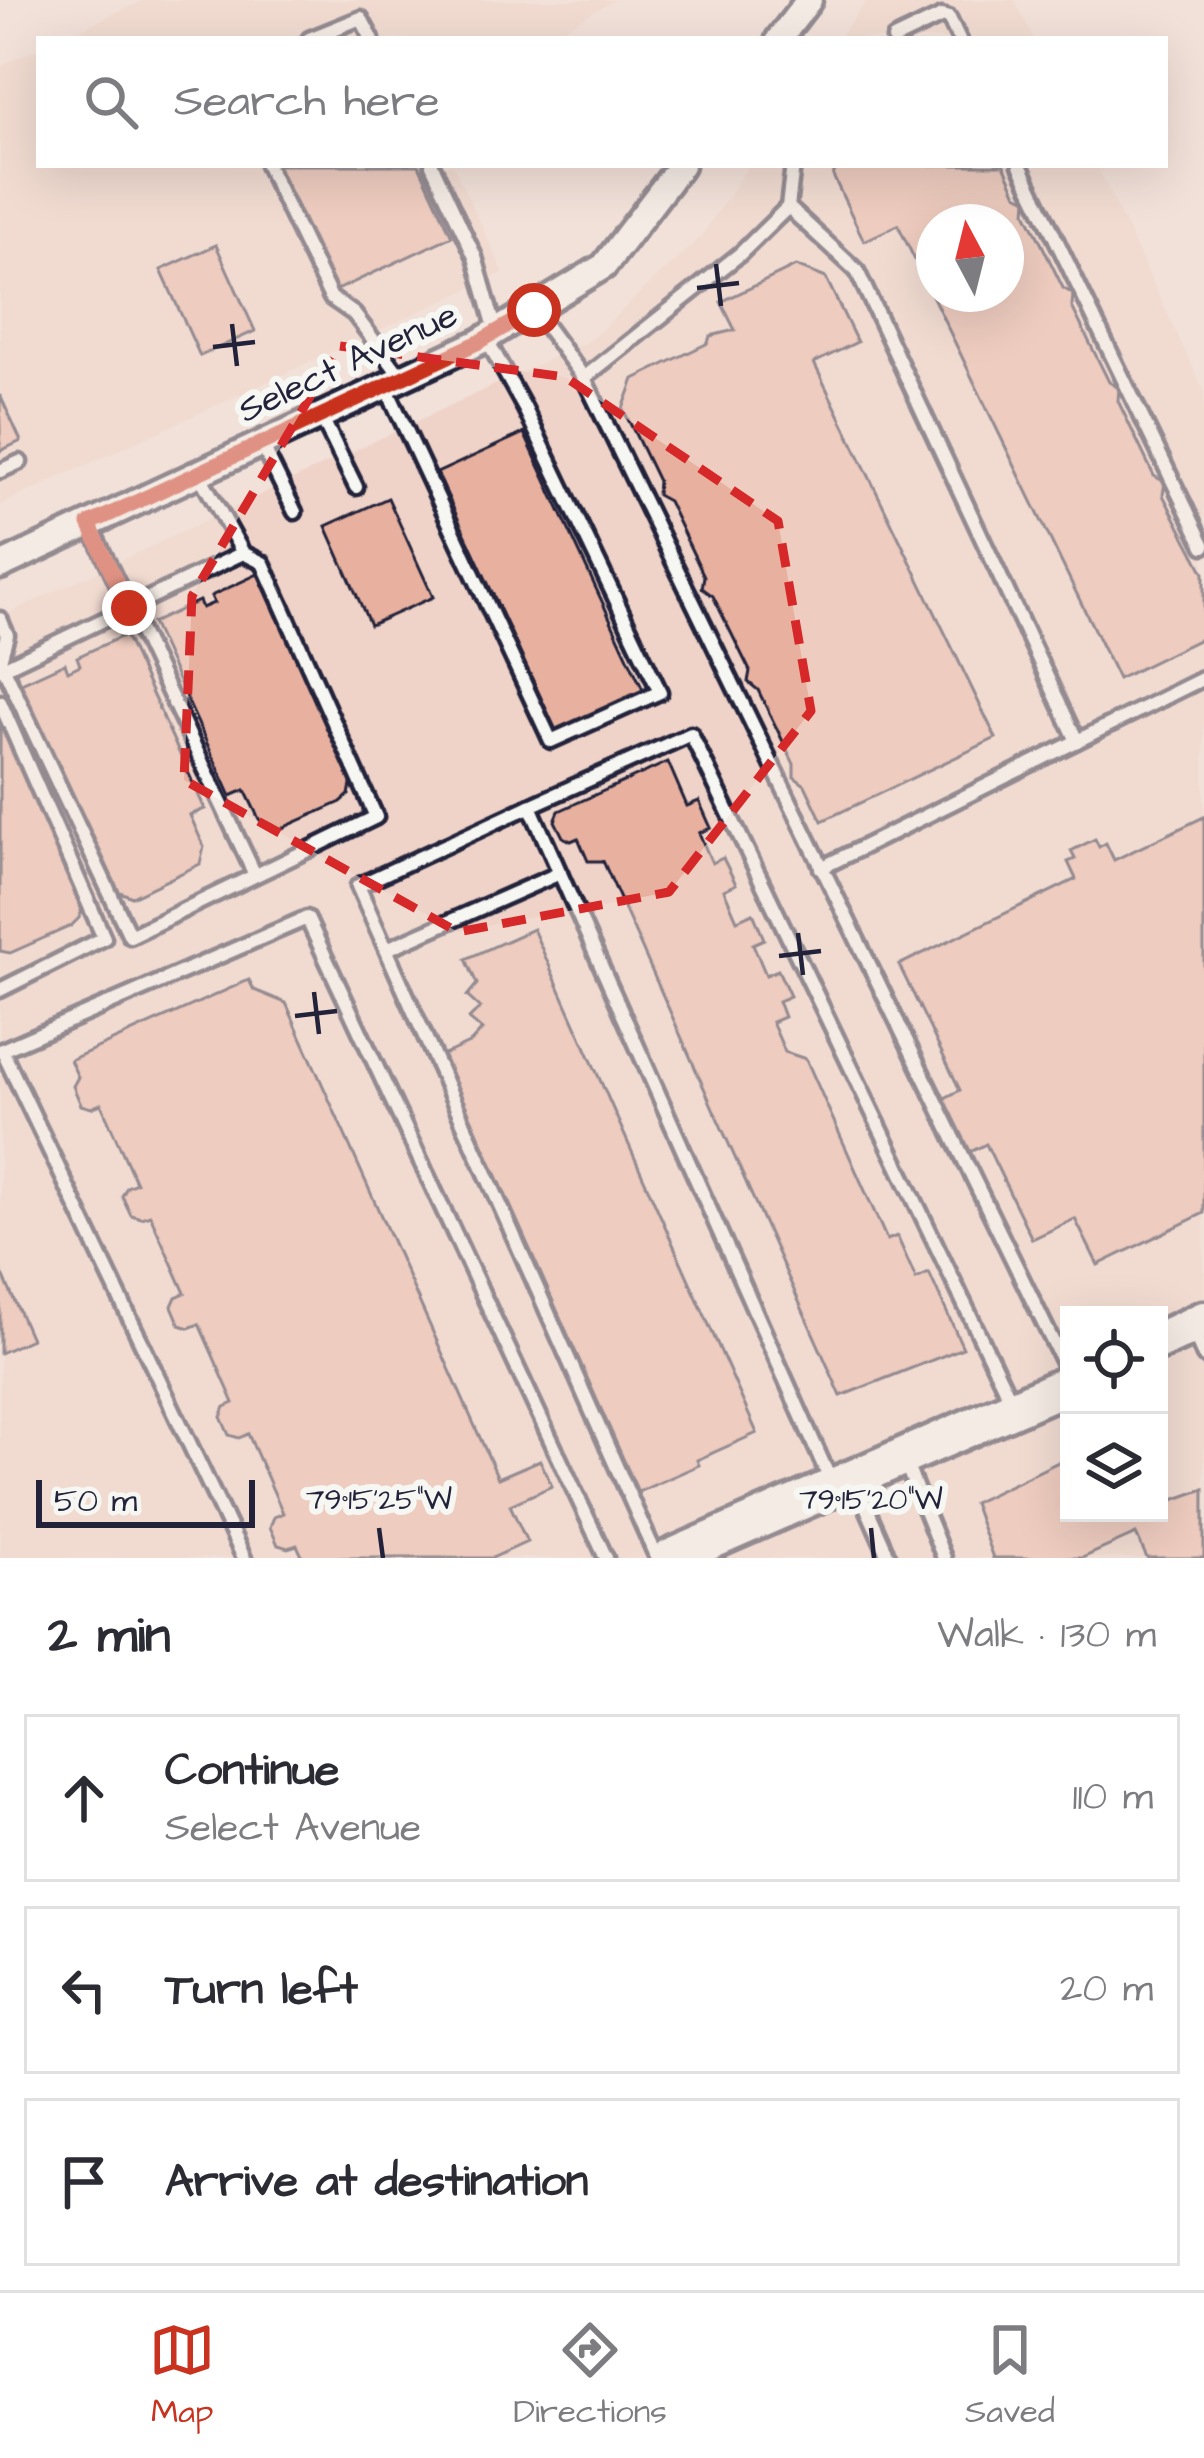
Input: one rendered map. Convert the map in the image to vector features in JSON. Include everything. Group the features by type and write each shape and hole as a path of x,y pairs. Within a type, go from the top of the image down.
{"street":[{"path":"781,36 809,0"},
{"name":"Select Avenue","path":"0,566 394,382 534,310 604,266 679,168"},
{"path":"671,1558 1015,1410 1060,1384"}],"lane":[{"path":"900,36 942,16 950,18 958,36"},
{"path":"316,36 362,17 371,36"},
{"path":"268,168 331,298 354,314 394,382 551,741 660,692 491,335 476,257 433,168"},
{"path":"584,378 740,254 788,207 793,168"},
{"path":"1021,168 1204,546"},
{"path":"788,207 857,271 1077,741"},
{"path":"534,310 584,378 1060,1360"},
{"path":"321,416 356,487"},
{"path":"261,444 295,512"},
{"path":"0,471 20,462"},
{"path":"0,620 8,635 1,664 130,936 376,817 263,563 243,553 199,473"},
{"path":"89,524 255,875"},
{"path":"1,664 243,553"},
{"path":"821,868 1204,679"},
{"path":"0,702 104,938 0,990"},
{"path":"657,1558 358,886 691,734 1015,1410"},
{"path":"530,806 843,1483 889,1558"},
{"path":"387,949 560,873"},
{"path":"244,1558 2,1050 308,918 606,1558"},
{"path":"903,1458 944,1558"}],"highlighted area":[{"path":"340,346 565,377 778,521 811,711 669,892 458,932 184,780 192,596"}],"shaded area":[{"path":"143,0 615,0 550,36 65,36"},
{"path":"867,0 1015,0 1033,36 840,36"},
{"path":"36,49 36,168 454,168 504,273 0,505 0,66"},
{"path":"747,168 1098,168 1204,390 1204,1558 0,1558 0,617 590,340 701,236"}],"building":[{"path":"277,168 420,168 452,236 335,291"},
{"path":"836,168 1005,168 1017,194 1027,199 1026,212 1063,288 1073,294 1072,307 1109,382 1119,388 1118,401 1154,476 1165,482 1163,495 1204,573 1204,637 1118,679 940,312 1024,312 1024,204 916,204 916,262 898,225 864,241 833,176"},
{"path":"216,245 255,331 200,356 161,270"},
{"path":"796,266 826,278 857,342 814,363 996,738 822,821 805,785 794,777 794,764 758,690 748,682 750,671 713,596 702,588 704,576 668,501 657,495 658,481 623,409 634,379 708,343 710,336 735,330 721,302"},
{"path":"0,395 21,441 0,451"},
{"path":"524,433 644,692 557,733 437,473"},
{"path":"388,498 433,597 370,625 326,526"},
{"path":"258,574 352,779 349,795 341,802 280,829 260,821 245,790 231,796 152,623 199,601 202,608 214,603 211,596"},
{"path":"125,635 205,809 190,815 204,847 200,864 132,897 113,889 17,685 65,663 68,671 80,665 77,657"},
{"path":"0,722 83,905 71,926 10,953 0,951"},
{"path":"668,762 687,806 699,801 711,828 699,833 712,863 723,858 736,884 724,890 737,920 753,913 764,939 753,944 766,975 778,970 790,996 778,1001 784,1017 772,1022 785,1052 806,1059 887,1240 897,1236 916,1279 929,1273 963,1348 841,1396 603,861 588,861 578,838 563,837 555,821 559,811"},
{"path":"1204,817 1204,1213 1098,1265 1075,1219 1032,1239 986,1144 966,1154 941,1100 960,1090 899,965 1076,879 1068,862 1075,859 1071,851 1095,839 1099,847 1106,843 1114,860"},
{"path":"533,929 757,1433 638,1492 443,1055 471,1042 482,1030 469,1019 480,1008 467,996 477,984 466,959"},
{"path":"249,980 254,990 286,1003 498,1478 540,1460 552,1486 510,1505 527,1542 492,1558 303,1558 297,1545 278,1545 270,1527 274,1517 283,1513 248,1434 229,1435 221,1417 225,1407 234,1403 199,1324 180,1325 172,1306 185,1293 150,1215 131,1215 122,1196 136,1183 101,1104 81,1105 73,1086 78,1077 70,1060"},
{"path":"0,1268 31,1339 0,1353"},
{"path":"1060,1461 1060,1522 1168,1522 1168,1502 1204,1489 1204,1558 1147,1558 1136,1534 1082,1558 993,1558 973,1503"}],"route":[{"path":"129,608 89,524 479,342 534,310"}]}
